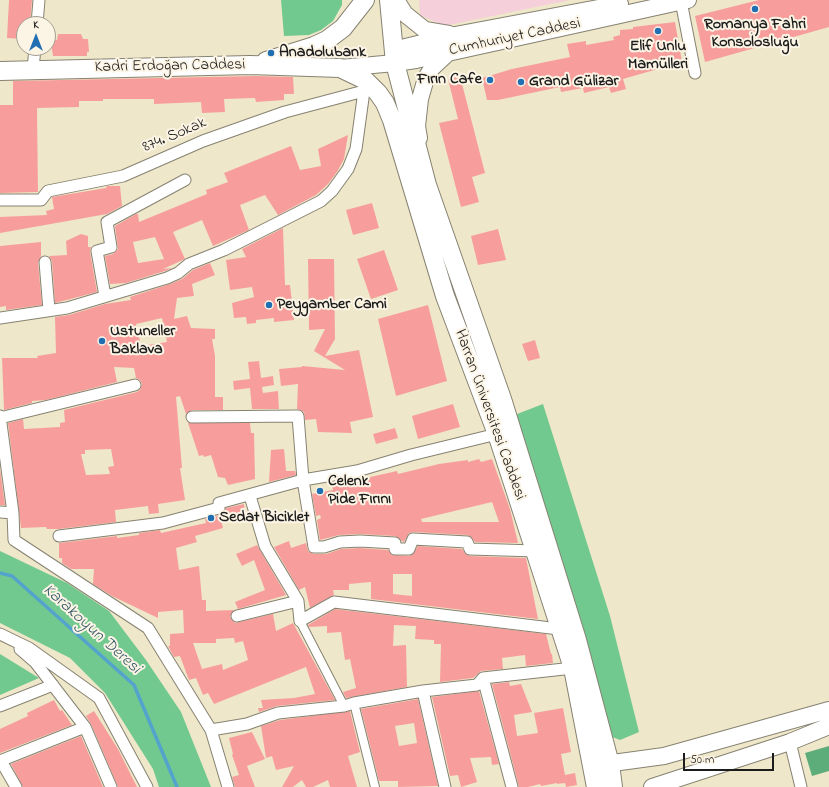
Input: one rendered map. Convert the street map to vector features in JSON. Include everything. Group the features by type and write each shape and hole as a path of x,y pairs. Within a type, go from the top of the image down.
{"main road":[{"path":"250,65 314,46 327,40 343,28 365,0"},
{"name":"Harran Üniversitesi Caddesi","path":"389,0 394,57 427,185 502,399 577,640 601,765 596,787"},
{"path":"396,0 405,14 425,30 455,35"},
{"name":"Cumhuriyet Caddesi","path":"394,57 455,35 643,0"},
{"name":"Cumhuriyet Caddesi","path":"340,68 394,57 450,52 685,1"},
{"path":"427,185 417,126 420,99 426,78 432,68 450,52"},
{"name":"Kadri Erdoğan Caddesi","path":"0,71 33,69 250,65 340,68"},
{"name":"Harran Üniversitesi Caddesi","path":"340,68 365,80 385,103 392,120 446,296 497,434 536,551 559,629 573,668 601,765 613,787"},
{"path":"601,765 664,756 829,710"},
{"path":"652,787 790,742 829,726"}],"street":[{"path":"38,16 39,0"},
{"path":"343,28 351,8 352,0"},
{"path":"685,1 695,73"},
{"path":"33,69 34,56"},
{"name":"874. Sokak","path":"0,200 41,200 48,191 123,176 203,141 284,112 364,91 356,149 348,169 327,196 270,228 224,250 189,264 178,273 105,296"},
{"path":"0,318 67,308 105,296 96,251 111,247 107,222 185,180"},
{"path":"45,262 49,310"},
{"path":"135,385 0,417 13,513 14,540 148,628 211,730 228,787"},
{"path":"192,417 298,416 303,480 314,546 324,547 340,542 360,541 395,543 396,549 409,549 413,540 468,542 470,549 536,551"},
{"path":"59,536 163,523 219,508 219,504 303,480 357,471 411,455 497,434"},
{"path":"250,496 265,546 298,601 300,621 349,704 375,787"},
{"path":"0,512 13,513"},
{"path":"237,616 298,601"},
{"path":"300,621 334,602 559,629"},
{"path":"3,635 35,662 85,727 111,787"},
{"path":"3,635 29,648 99,698 147,787"},
{"path":"211,730 247,724 278,713 349,704 423,691 477,685 483,678 573,668"},
{"path":"483,678 512,787"},
{"path":"0,706 53,685"},
{"path":"423,691 445,787"},
{"path":"16,787 0,761 85,727"},
{"path":"790,742 801,787"}],"shaded area":[{"path":"419,0 570,0 444,26 420,15"}],"green space":[{"path":"281,0 342,0 342,5 333,21 321,30 309,35 284,36"},
{"path":"543,404 610,616 639,732 620,740 607,735 512,416"},
{"path":"0,551 67,583 109,611 146,660 181,712 211,787 159,787 153,769 105,693 70,658 0,623"},
{"path":"0,654 39,678 0,695"},
{"path":"829,746 829,771 812,776 805,753"}],"building":[{"path":"9,0 32,0 31,16 16,16 16,39 7,38"},
{"path":"759,0 829,0 829,27 705,62 695,16"},
{"path":"675,22 682,62 623,79 626,89 611,93 609,87 584,93 583,88 561,92 560,87 498,100 487,100 482,78 512,69 570,57 567,44 586,41 586,45 614,40 613,37 620,35 620,30"},
{"path":"58,34 81,34 83,39 88,39 89,52 87,52 87,56 56,56"},
{"path":"256,76 293,77 294,94 284,94 284,100 256,102 255,98 224,99 225,112 202,113 201,102 154,104 154,99 103,99 103,101 79,101 79,107 37,108 38,192 0,193 0,105 13,105 13,81"},
{"path":"460,76 485,173 472,177 479,202 461,207 439,123 458,119 448,79"},
{"path":"348,135 344,159 328,184 316,195 278,215 265,195 240,205 249,230 213,246 202,220 173,232 185,259 163,269 172,268 165,271 126,283 110,284 105,256 113,254 118,249 115,226 136,214 138,214 139,222 207,194 206,190 228,182 224,173 291,146 300,170 321,166 318,149","holes":["155,237 164,259 138,263 133,242"]},
{"path":"107,186 120,186 122,206 107,214 0,233 0,217 47,215 46,211 54,209 52,197 106,188"},
{"path":"372,203 379,228 353,235 346,210"},
{"path":"283,228 285,285 290,285 294,320 274,322 274,318 256,320 256,323 247,324 246,317 234,318 232,303 254,297 252,287 230,290 226,260 246,257 242,249"},
{"path":"498,229 506,260 478,265 471,236"},
{"path":"81,234 88,236 88,247 91,247 90,252 97,292 55,303 52,261 49,256 67,255 66,241"},
{"path":"41,242 41,256 38,263 42,305 6,310 6,306 0,307 0,246"},
{"path":"384,250 398,290 371,299 357,259"},
{"path":"308,259 334,259 335,339 325,356 359,350 373,417 350,422 352,433 318,432 316,419 305,420 304,412 297,409 298,384 281,386 279,369 302,366 345,370 314,351 325,329 309,330"},
{"path":"210,263 215,275 192,284 194,296 177,298 174,319 187,316 191,328 215,329 215,339 212,339 215,356 215,397 223,397 223,410 192,410 186,414 180,396 176,397 182,468 180,468 185,500 158,504 159,513 149,514 148,506 115,510 116,522 59,529 47,529 46,527 21,528 8,423 23,419 24,429 60,427 60,423 65,422 64,410 137,392 140,390 142,384 140,380 136,378 134,368 114,367 117,382 46,400 32,401 32,403 4,410 2,358 38,358 37,356 56,353 55,317 69,315 105,304 131,300 130,297 182,279 193,270","holes":["162,318 167,342 141,346 136,324","111,449 114,466 108,467 110,474 86,475 81,454 85,454 85,450"]},
{"path":"428,305 447,381 396,396 378,319"},
{"path":"535,340 540,358 528,361 522,344"},
{"path":"259,361 261,378 273,376 274,385 262,387 263,393 278,391 279,409 252,409 250,388 234,390 233,381 250,379 248,362"},
{"path":"453,404 460,427 418,439 412,416"},
{"path":"188,423 250,423 251,433 254,433 255,479 228,485 225,478 218,477 211,455 204,457 203,455 199,456"},
{"path":"395,428 398,438 376,444 373,434"},
{"path":"284,449 286,471 295,471 296,475 269,482 271,450"},
{"path":"479,459 481,462 492,459 510,509 518,543 475,542 467,535 413,532 409,533 404,542 395,536 360,534 339,535 320,540 317,520 321,518 320,515 316,516 312,494 333,490 331,482 356,478 357,480 397,471 398,474 439,464 468,460 468,462","holes":["492,502 499,522 422,522 421,519"]},
{"path":"0,469 5,505 0,505"},
{"path":"244,504 245,512 220,517 223,528 195,536 197,542 176,548 179,570 199,566 202,600 206,600 206,611 234,610 230,617 235,623 273,614 276,631 293,623 335,700 277,706 259,712 258,708 263,708 261,700 294,698 315,694 306,667 214,704 208,693 203,695 196,678 189,680 180,656 174,657 168,646 170,646 170,634 184,633 183,610 158,612 158,618 112,596 93,584 94,569 71,569 62,563 62,558 59,558 59,543 117,536 117,538 160,530 161,533 206,523 205,519 221,515 226,508","holes":["234,638 235,643 243,641 248,660 223,670 222,664 202,669 193,643 216,643 216,639"]},
{"path":"289,541 291,548 306,543 308,551 314,554 326,554 341,549 360,548 388,550 392,555 409,556 413,554 418,546 462,549 470,556 526,558 538,619 371,599 371,582 349,584 349,590 333,590 334,595 310,608 305,587 299,590 274,547","holes":["393,574 412,574 412,596 393,594"]},
{"path":"257,545 286,595 238,609 235,602 265,590 254,560 242,566 236,554"},
{"path":"335,609 546,634 553,663 526,666 525,655 502,658 503,669 481,671 473,678 440,682 441,644 434,644 434,640 415,639 416,626 394,625 393,646 406,645 407,687 346,698 343,692 356,688 350,659 345,660 341,632 327,633 327,626 309,627 308,625"},
{"path":"509,682 510,686 521,684 532,712 514,715 517,736 538,733 534,713 563,708 571,752 561,754 565,775 575,773 577,785 566,787 565,783 557,783 541,786 540,784 528,787 519,787 492,684"},
{"path":"479,691 499,764 492,765 491,757 470,758 477,782 461,787 458,775 450,776 432,697"},
{"path":"418,699 438,786 398,787 398,781 379,781 361,709","holes":["414,723 417,743 399,746 395,726"]},
{"path":"54,700 60,711 62,710 72,725 0,753 0,729 28,716 27,713"},
{"path":"94,711 118,749 137,787 118,787 91,724 86,716"},
{"path":"350,711 360,752 348,756 357,787 330,787 328,780 313,787 306,787 302,780 293,787 282,787 294,766 276,770 272,756 266,758 261,726 280,720"},
{"path":"252,732 265,759 247,766 255,787 235,787 232,777 239,775 232,755 229,738"},
{"path":"81,736 103,787 23,787 11,764"}],"waterway":[{"name":"Karakoyun Deresi","path":"0,573 12,576 134,685 177,787"}],"place":[{"name":"Romanya Fahri Konsolosluğu","path":"755,9"},
{"name":"Elif Unlu Mamülleri","path":"658,31"},
{"name":"Anadolubank","path":"271,53"},
{"name":"Fırın Cafe","path":"490,80"},
{"name":"Grand Gülizar","path":"521,82"},
{"name":"Peygamber Cami","path":"269,305"},
{"name":"Ustuneller Baklava","path":"102,341"},
{"name":"Celenk Pide Fırını","path":"320,491"},
{"name":"Sedat Biciklet","path":"211,518"}]}
